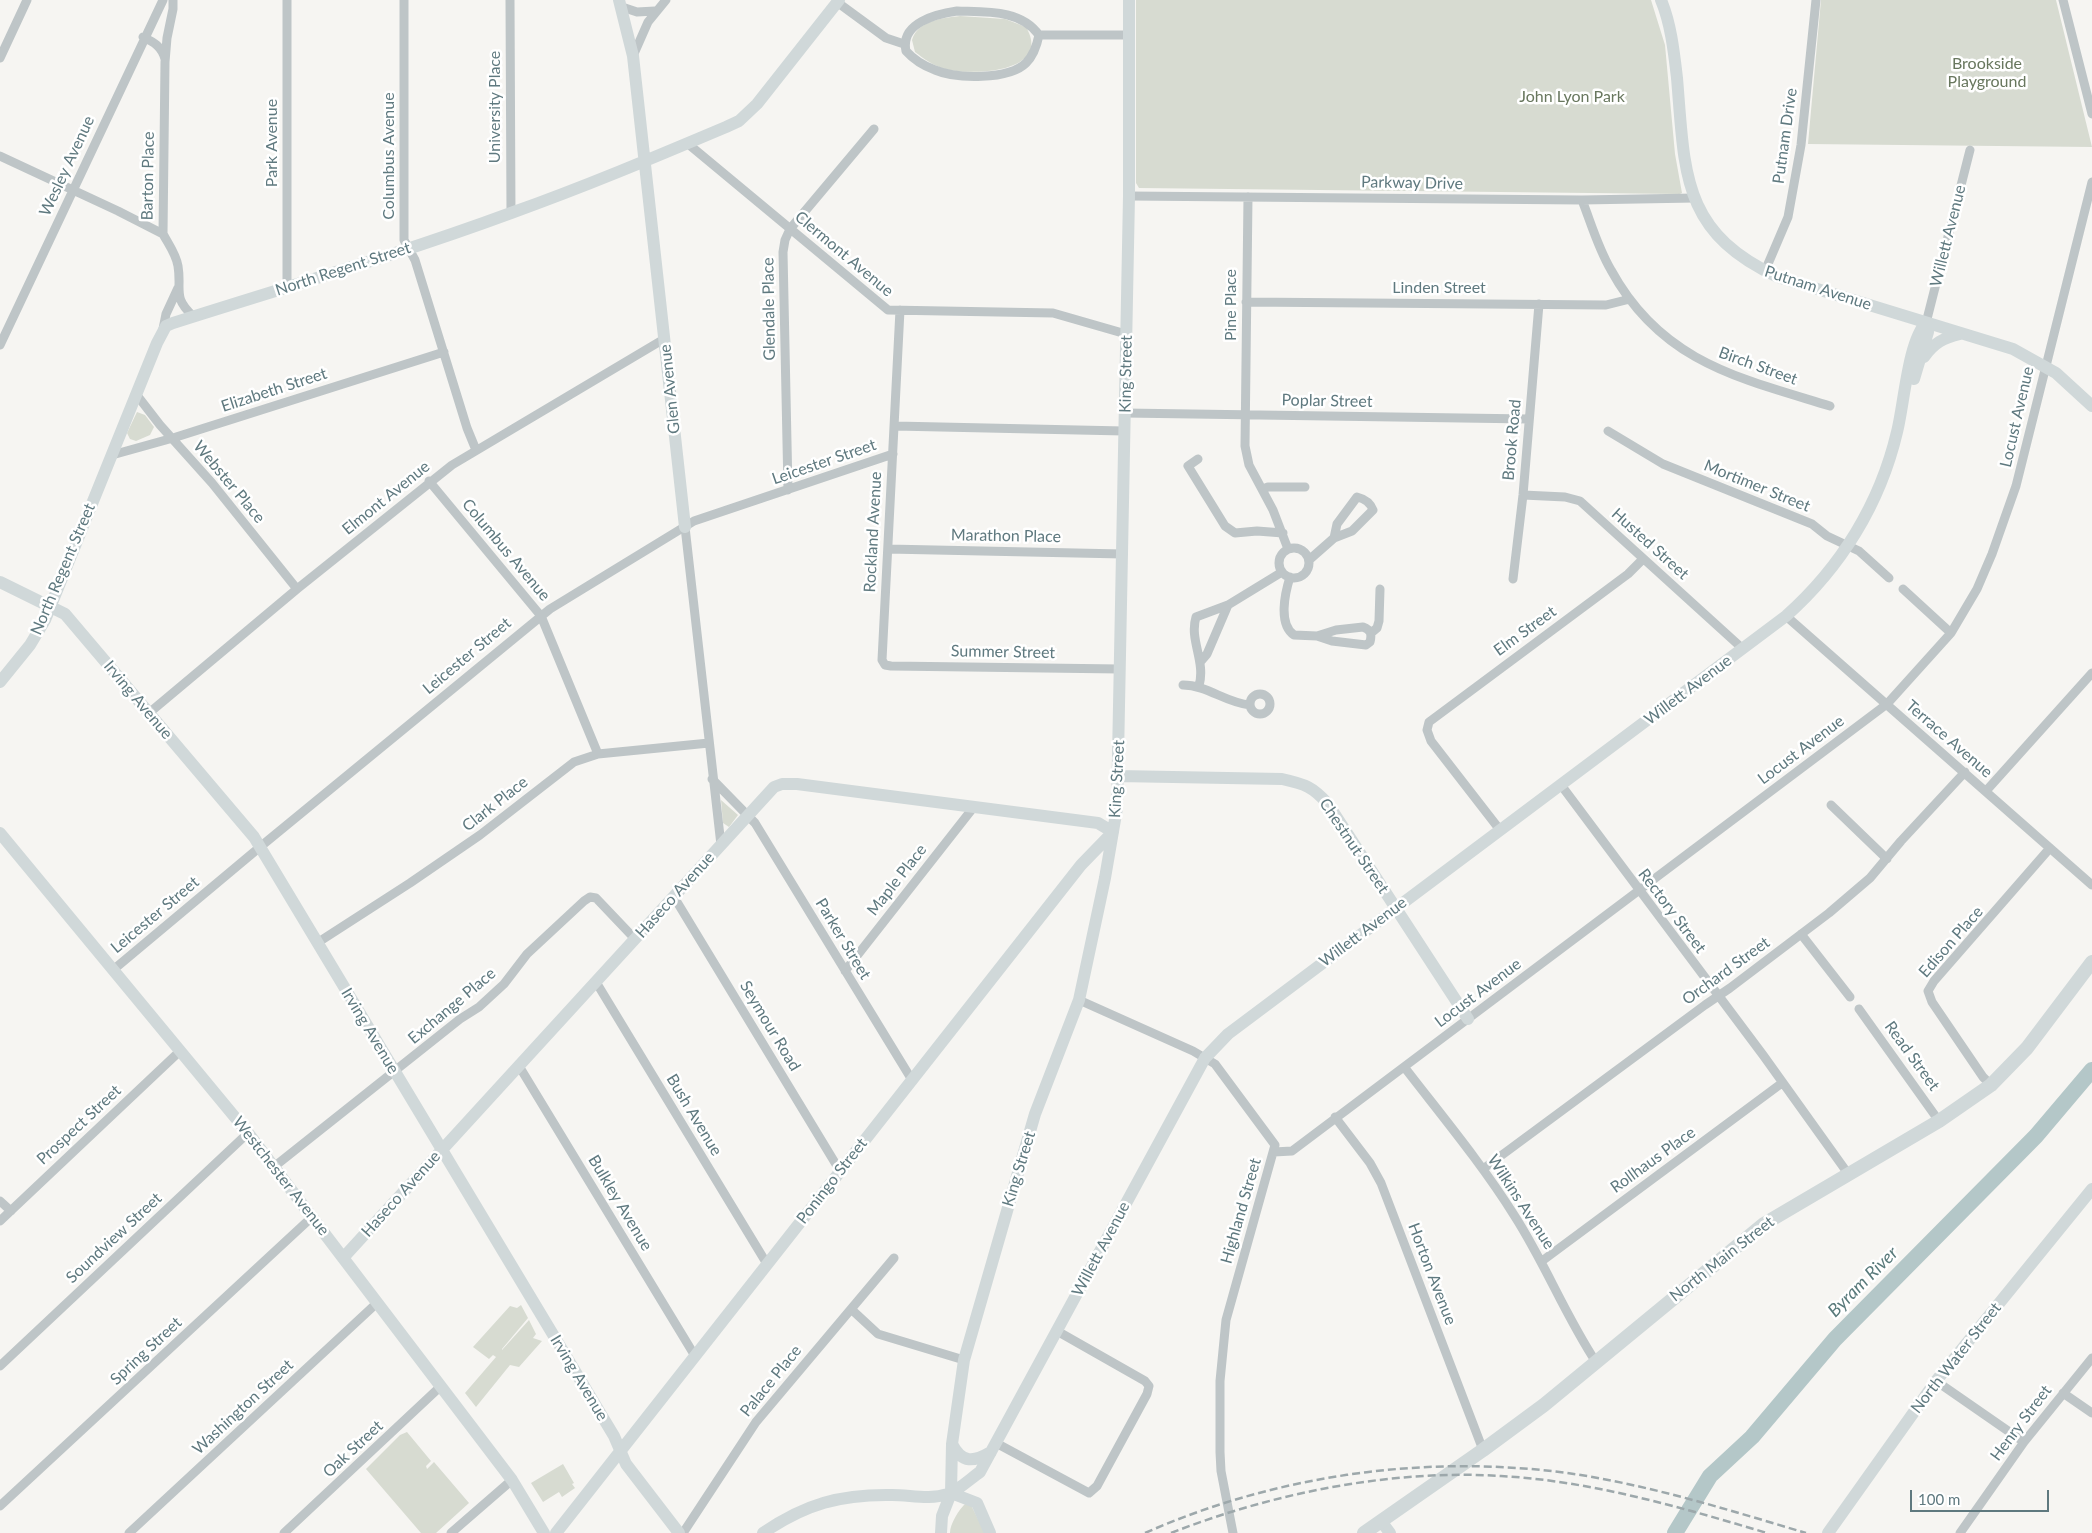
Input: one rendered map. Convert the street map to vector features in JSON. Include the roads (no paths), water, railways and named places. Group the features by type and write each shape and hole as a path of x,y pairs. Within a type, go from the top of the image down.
{"main road":[{"name":"North Main Street","path":"1364,1533 1544,1405 1752,1232 1778,1214 1849,1175 1939,1121 1991,1085 2027,1048 2092,962"}],"street":[{"path":"0,58 27,0"},
{"name":"Wesley Avenue","path":"0,345 162,0"},
{"name":"Barton Place","path":"173,0 165,62 163,234 175,255 181,304 193,316"},
{"name":"Park Avenue","path":"287,0 287,287"},
{"name":"Columbus Avenue","path":"404,0 404,240 415,260 467,428 476,450"},
{"name":"University Place","path":"510,0 511,214"},
{"path":"633,56 655,11 666,0"},
{"name":"King Street","path":"941,1533 942,1516 951,1493 952,1444 964,1360 1035,1114 1079,1000 1089,958 1117,808 1129,196 1129,0"},
{"name":"Putnam Avenue","path":"1661,0 1669,25 1675,56 1682,144 1687,174 1702,216 1724,244 1765,271 1822,292 2013,349 2045,366 2067,382 2092,406"},
{"name":"Putnam Drive","path":"1765,271 1788,217 1802,145 1816,0"},
{"path":"2063,0 2092,114"},
{"path":"838,1 886,38 904,44"},
{"name":"North Regent Street","path":"0,682 30,645 45,620 162,332 172,323 511,214 687,144 739,121 766,94 838,1"},
{"path":"621,4 636,12 655,11"},
{"name":"Glen Avenue","path":"621,4 633,56 712,779 721,845"},
{"path":"1039,35 1037,45 1026,63 1007,73 978,76 937,71 912,57 906,52 904,44 911,30 923,21 942,13 957,11 991,12 1011,16 1025,22 1039,35 1129,35"},
{"path":"144,38 154,42 160,48 165,62"},
{"name":"Glendale Place","path":"788,490 783,252 785,240 790,229 874,129"},
{"name":"Clermont Avenue","path":"687,144 888,310 1053,313 1126,334"},
{"name":"Willett Avenue","path":"1902,410 1928,332 1926,322 1970,150"},
{"path":"0,156 163,234"},
{"name":"Locust Avenue","path":"1274,1152 1292,1151 1335,1117 1405,1068 1468,1018 1639,892 1887,704 1951,633 1977,589 2008,512 2092,182"},
{"name":"Parkway Drive","path":"1129,196 1582,200 1695,198"},
{"name":"Pine Place","path":"1248,196 1246,456 1264,490 1288,549"},
{"name":"Birch Street","path":"1582,200 1610,269 1642,314 1676,344 1716,369 1830,406"},
{"name":"Barton Place","path":"162,332 166,314 178,288"},
{"name":"Linden Street","path":"1246,302 1606,305 1630,299"},
{"name":"Brook Road","path":"1513,579 1539,304"},
{"name":"Rockland Avenue","path":"886,664 882,660 881,654 900,310"},
{"name":"Willett Avenue","path":"951,1493 980,1472 1205,1058 1228,1034 1786,616 1811,593 1848,546 1867,516 1879,490 1893,449 1913,353 1920,329 1926,322"},
{"path":"1919,363 1931,347 1939,341 1962,333"},
{"name":"Elmont Avenue","path":"150,713 429,481 476,450 664,339"},
{"name":"Elizabeth Street","path":"112,455 173,438 444,352"},
{"name":"Webster Place","path":"136,394 297,589"},
{"name":"Poplar Street","path":"1125,413 1529,419"},
{"path":"895,426 1124,431"},
{"name":"Mortimer Street","path":"1608,431 1663,464 1812,524 1828,536 1859,551 1889,578"},
{"name":"Leicester Street","path":"113,970 550,609 694,521 893,454"},
{"path":"1198,459 1188,466 1225,526 1235,533 1258,531 1283,533"},
{"name":"Columbus Avenue","path":"429,481 541,616 598,754"},
{"path":"1264,490 1268,487 1305,487"},
{"name":"Husted Street","path":"1522,495 1566,496 1580,501 1742,649"},
{"path":"1308,560 1334,538 1352,530 1370,515 1373,510 1370,504 1364,499 1356,497 1352,500 1337,524 1334,538"},
{"name":"Marathon Place","path":"888,549 1123,554"},
{"path":"1288,549 1303,551 1308,560 1308,569 1296,578 1286,575 1279,566 1280,557 1288,549"},
{"name":"Elm Street","path":"1500,830 1431,741 1427,727 1433,718 1628,574 1643,559"},
{"path":"1199,686 1201,661 1196,646 1196,617 1228,605 1286,575"},
{"path":"1286,575 1285,619 1287,627 1294,635 1316,636 1332,641 1362,645 1370,642 1371,633 1378,628 1380,589"},
{"name":"Irving Avenue","path":"0,582 65,614 254,837 394,1073 614,1436 626,1464 679,1533"},
{"path":"1903,589 1951,633"},
{"path":"1201,661 1207,654 1228,605"},
{"name":"Terrace Avenue","path":"1786,616 2092,885"},
{"path":"1316,636 1336,630 1363,627 1371,633"},
{"name":"Summer Street","path":"886,664 891,666 1120,669"},
{"path":"1986,791 2092,673"},
{"path":"1183,685 1199,686 1242,704 1250,705"},
{"name":"Clark Place","path":"317,943 480,835 574,762 598,754 709,743"},
{"name":"Orchard Street","path":"1483,1169 1801,934 1870,878 1901,841 1965,772"},
{"name":"Chestnut Street","path":"1118,776 1282,779 1303,784 1316,791 1328,804 1468,1018"},
{"path":"712,779 748,815"},
{"name":"Haseco Avenue","path":"343,1258 774,787 782,784 797,784 1098,824 1113,832"},
{"name":"Rectory Street","path":"1561,785 1849,1175"},
{"path":"1831,805 1887,859"},
{"name":"Maple Place","path":"845,972 972,808"},
{"name":"Parker Street","path":"748,815 755,823 912,1080"},
{"name":"Poningo Street","path":"556,1533 1081,865 1113,832"},
{"name":"Westchester Avenue","path":"0,833 275,1166 512,1480 544,1533"},
{"name":"Edison Place","path":"1991,1085 1984,1078 1932,1002 1928,991 1934,981 2050,848"},
{"name":"Exchange Place","path":"275,1166 460,1019 479,1007 504,984 538,944 590,897 596,898 635,939"},
{"name":"Seymour Road","path":"674,897 840,1171"},
{"path":"1801,934 1850,997"},
{"name":"Bush Avenue","path":"596,982 767,1264"},
{"name":"Highland Street","path":"1079,1000 1215,1064 1275,1145 1226,1320 1223,1341 1220,1381 1220,1452 1221,1471 1233,1533"},
{"name":"Read Street","path":"1859,1009 1939,1121"},
{"name":"Prospect Street","path":"0,1221 180,1051"},
{"name":"Bulkley Avenue","path":"519,1066 695,1356"},
{"name":"Wilkins Avenue","path":"1405,1068 1483,1169 1514,1215 1542,1261 1579,1336 1596,1362"},
{"name":"Rollhaus Place","path":"1542,1261 1782,1083"},
{"name":"Horton Avenue","path":"1335,1117 1370,1163 1381,1183 1483,1450"},
{"name":"Soundview Street","path":"0,1366 248,1133"},
{"name":"North Water Street","path":"1828,1533 1936,1381 2092,1189"},
{"path":"0,1201 11,1211"},
{"name":"Spring Street","path":"0,1506 312,1217"},
{"name":"Palace Place","path":"683,1533 756,1422 894,1258"},
{"name":"Washington Street","path":"128,1533 378,1302"},
{"path":"850,1309 878,1334 964,1360"},
{"path":"952,1444 960,1456 971,1460 982,1458 994,1448 1089,1493 1096,1486 1147,1394 1149,1386 1145,1381 1057,1330"},
{"name":"Henry Street","path":"1960,1533 2024,1442 2092,1358"},
{"path":"1936,1381 2024,1442"},
{"name":"Oak Street","path":"284,1533 441,1386"},
{"path":"2063,1393 2092,1413"},
{"path":"451,1533 512,1480"},
{"path":"763,1533 791,1514 828,1500 877,1495 932,1498 951,1493 976,1503 990,1533"},
{"path":"1381,1522 1390,1533"}],"waterway":[{"name":"Byram River","path":"1675,1533 1710,1476 1752,1437 1835,1339 2036,1136 2092,1070"}],"railway":[{"path":"1145,1533 1195,1513 1246,1496 1299,1484 1352,1474 1406,1468 1460,1466 1513,1468 1597,1478 1687,1498 1806,1533"},
{"path":"1171,1533 1250,1506 1333,1487 1418,1476 1460,1475 1535,1479 1602,1489 1668,1505 1767,1533"}],"park label":[{"name":"Brookside Playground","path":"1987,73"},
{"name":"John Lyon Park","path":"1572,97"}]}
